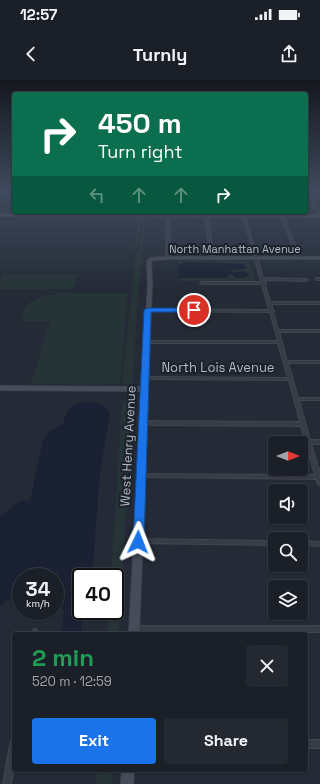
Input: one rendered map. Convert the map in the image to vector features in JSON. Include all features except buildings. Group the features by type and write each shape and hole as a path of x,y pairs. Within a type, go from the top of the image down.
{"street":[{"path":"168,225 168,258"},
{"path":"207,225 212,258"},
{"path":"247,225 306,436"},
{"path":"285,225 298,258"},
{"name":"North Manhattan Avenue","path":"151,260 158,258 320,258"},
{"name":"West Henry Avenue","path":"134,632 149,262 151,260"},
{"path":"202,283 306,280"},
{"path":"269,303 320,304"},
{"path":"148,310 272,311"},
{"path":"277,331 320,331"},
{"path":"146,342 280,342"},
{"path":"286,362 320,362"},
{"name":"North Lois Avenue","path":"145,378 291,379"},
{"path":"0,388 145,389"},
{"path":"296,399 320,399"},
{"path":"143,423 303,424"},
{"path":"320,442 308,442 320,483"},
{"path":"141,476 318,477"},
{"path":"138,542 268,543"},
{"path":"308,543 320,544"},
{"path":"134,632 320,629"},
{"path":"308,744 320,744"},
{"path":"7,784 12,756"},
{"path":"127,784 128,772"}],"shaded area":[{"path":"137,225 144,225 137,310 133,384 122,385 135,258"},
{"path":"179,261 244,261 250,263 255,281 179,281 179,278 227,278 231,274 250,274 242,271 229,272 237,269 240,263 184,262 179,265"},
{"path":"3,274 77,274 74,289 0,289 0,282"},
{"path":"64,293 128,293 120,384 31,384 50,321 23,321 23,313 30,302 36,299 43,296"},
{"path":"130,400 132,404 123,568 112,568 122,402"},
{"path":"108,620 120,620 119,632 107,632"},
{"path":"97,772 113,772 112,784 96,784"}],"water":[{"path":"184,262 244,264 246,267 245,269 233,270 229,272 245,272 250,275 244,278 235,278 232,274 227,278 179,278 179,265"},
{"path":"86,402 97,403 106,407 110,413 100,472 93,568 72,568 72,620 83,620 82,632 59,632 64,620 64,568 12,568 12,600 6,601 0,606 0,517 21,500 30,501 43,440 49,431 63,424 66,414 73,406"}],"waterway":[{"path":"134,256 138,249 141,225"}],"route":[{"path":"138,542 148,310 194,310"}]}
